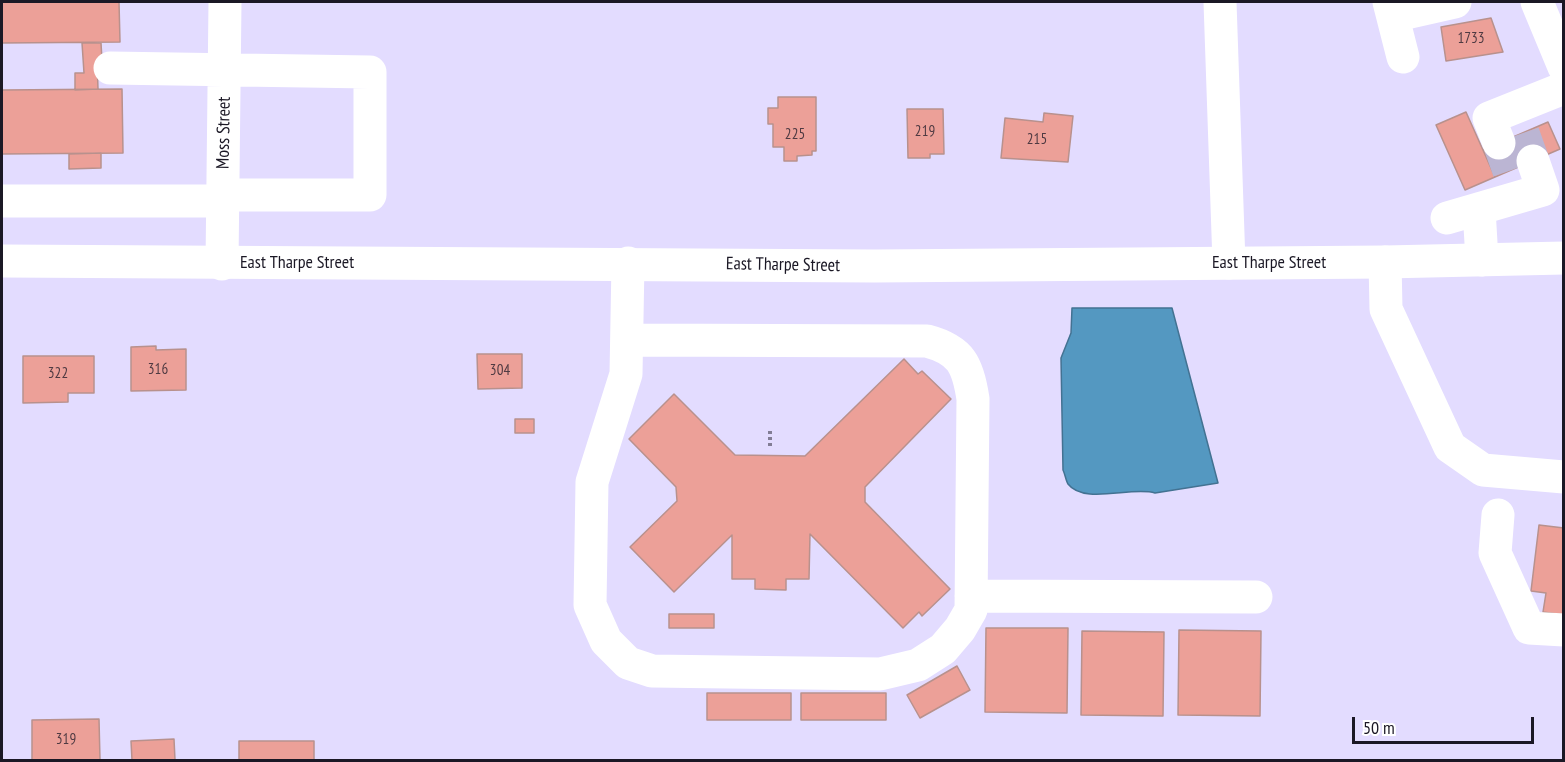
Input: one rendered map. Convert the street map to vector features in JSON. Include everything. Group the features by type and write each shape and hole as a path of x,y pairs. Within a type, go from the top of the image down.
{"main road":[{"name":"Moss Street","path":"222,264 225,2"},
{"path":"1220,2 1229,263"},
{"path":"1403,57 1391,9 1455,2"},
{"path":"1537,2 1563,67"},
{"path":"2,201 370,195 370,72 110,68"},
{"path":"1482,260 1479,209 1516,152 1563,88"},
{"path":"1447,218 1479,209"},
{"name":"East Tharpe Street","path":"2,261 875,266 1385,262 1563,258"},
{"path":"1385,262 1386,309 1450,447 1483,470 1563,477"},
{"path":"628,263 626,374 592,482 590,606 606,641 628,663 652,671 880,674 918,665 943,649 960,629 971,610 973,399 969,373 947,346 927,341 628,340"},
{"path":"1498,515 1495,553 1529,628 1563,630"},
{"path":"971,596 1256,597"}],"path":[{"path":"770,431 770,448"}],"water":[{"path":"1072,308 1172,308 1218,483 1155,493 1145,491 1096,494 1075,490 1068,484 1063,470 1061,358 1071,333"}],"building":[{"path":"2,2 119,2 120,42 2,43"},
{"path":"1491,18 1503,52 1446,61 1441,27"},
{"path":"82,43 101,43 102,60 97,60 98,89 75,90 75,73 84,73"},
{"path":"122,89 123,153 2,154 2,90"},
{"path":"778,97 816,97 816,151 812,151 812,155 797,156 797,161 784,161 784,147 773,147 773,124 768,124 768,108 778,108"},
{"path":"907,109 943,109 944,154 930,154 930,158 908,158"},
{"path":"1466,112 1495,177 1465,190 1436,125"},
{"path":"1044,113 1073,116 1068,162 1001,158 1005,118 1043,122"},
{"path":"1548,122 1560,149 1495,177 1483,150"},
{"path":"101,153 101,168 69,169 69,154"},
{"path":"156,346 156,350 186,349 186,390 131,391 131,347"},
{"path":"477,354 522,354 522,388 478,389"},
{"path":"23,356 94,356 94,393 68,393 68,402 23,403"},
{"path":"904,359 918,374 922,371 951,399 865,487 865,502 950,589 922,616 919,612 903,628 810,534 809,579 786,579 786,590 755,589 755,579 732,579 732,535 674,592 630,547 677,501 676,487 629,439 674,394 735,455 805,456"},
{"path":"515,419 534,419 534,433 515,433"},
{"path":"1539,525 1564,528 1564,615 1543,612 1546,593 1531,591"},
{"path":"669,614 714,614 714,628 669,628"},
{"path":"986,628 1068,628 1067,713 985,712"},
{"path":"1179,630 1261,631 1260,716 1178,715"},
{"path":"1082,631 1164,632 1163,716 1081,715"},
{"path":"957,666 970,690 920,718 907,695"},
{"path":"707,693 791,693 791,720 707,720"},
{"path":"801,693 886,693 886,720 801,720"},
{"path":"99,719 100,760 32,760 32,720"},
{"path":"174,739 175,760 132,760 131,741"},
{"path":"239,741 314,741 314,760 239,760"}],"tunnel":[{"path":"1523,133 1533,161"},
{"path":"1499,143 1509,171"}]}
